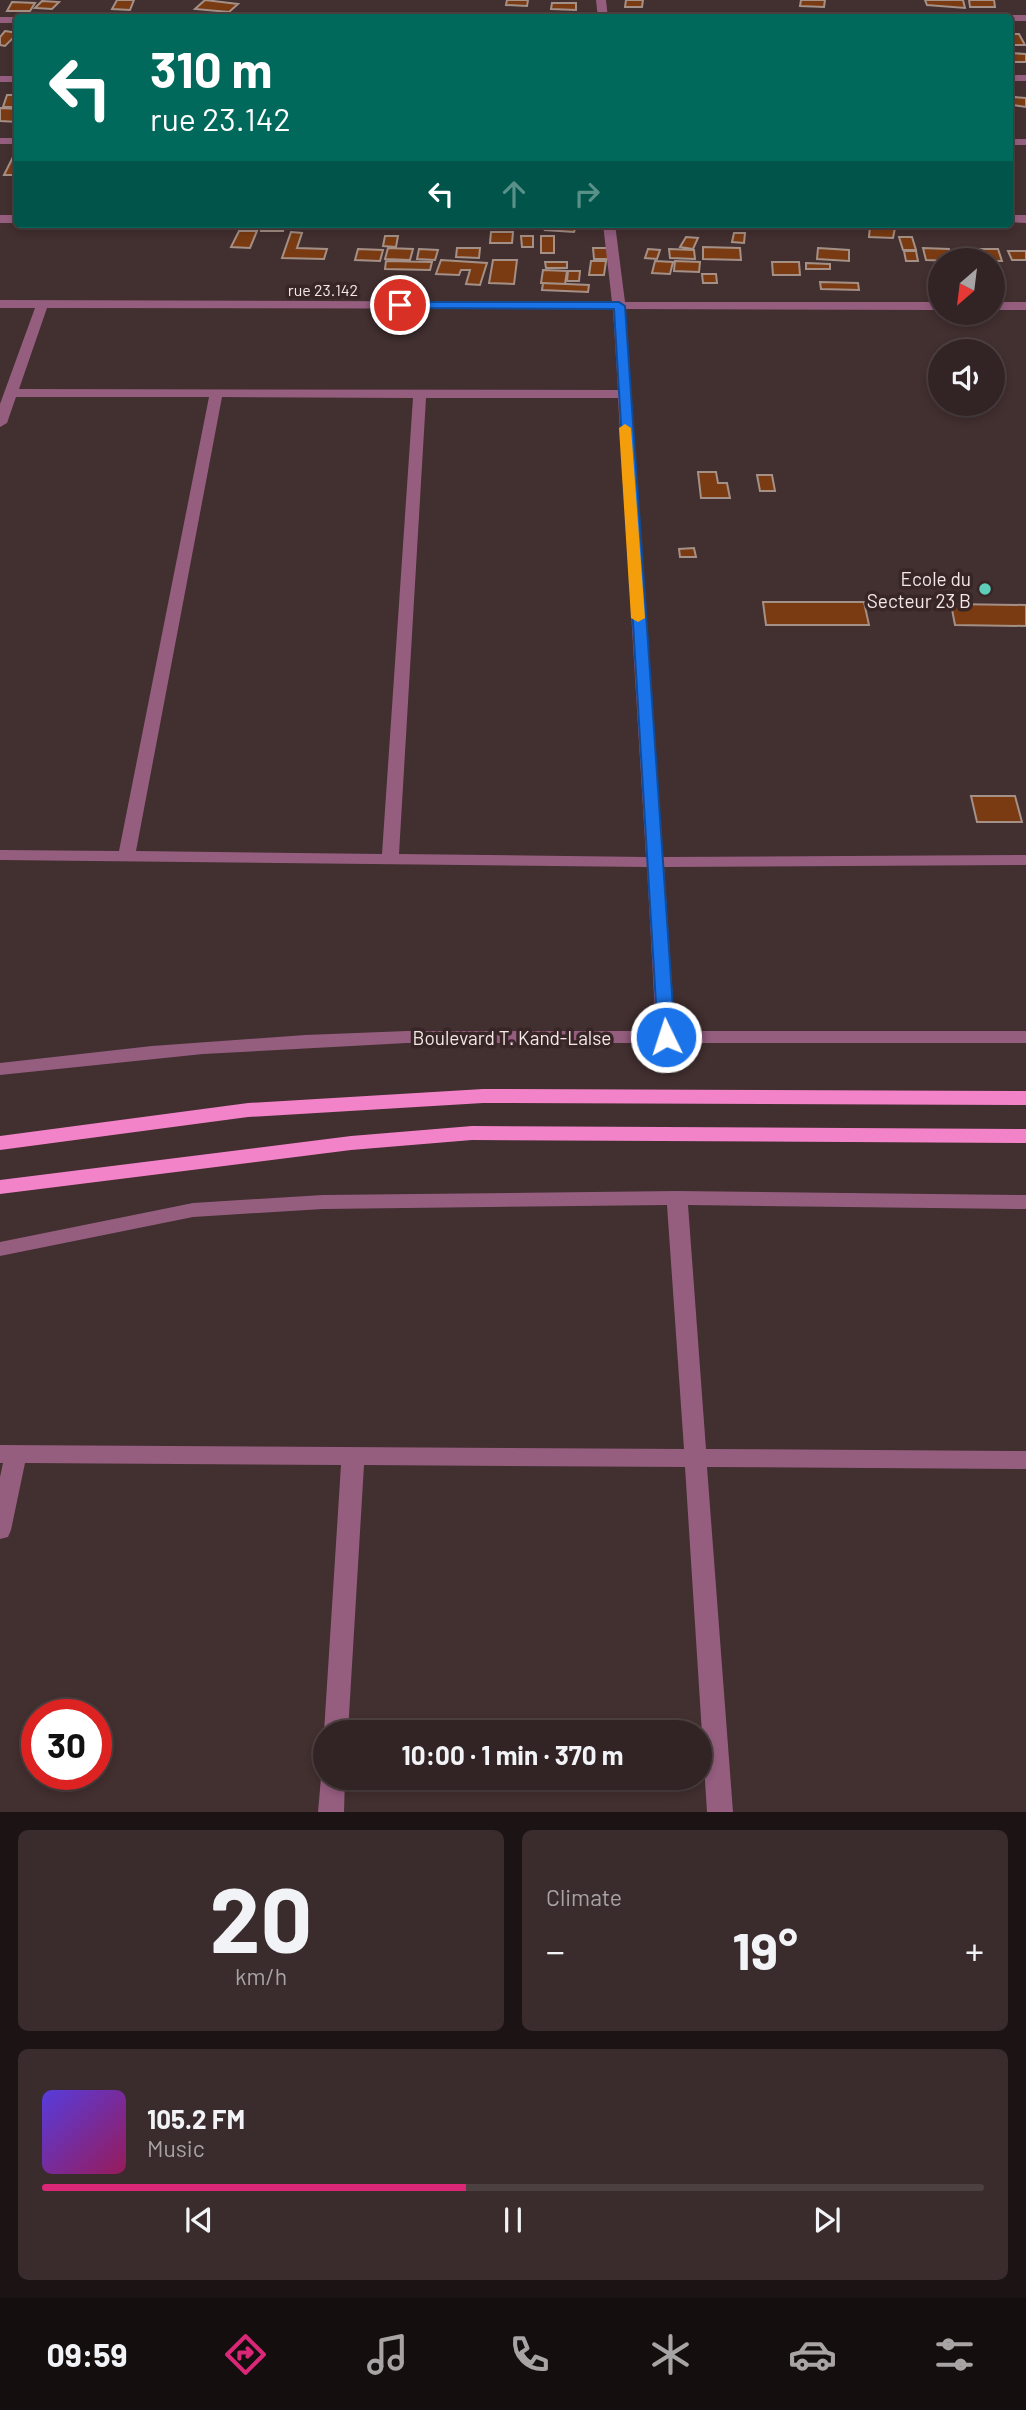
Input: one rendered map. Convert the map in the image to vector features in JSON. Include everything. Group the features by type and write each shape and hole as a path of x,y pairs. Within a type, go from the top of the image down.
{"main road":[{"path":"0,1143 247,1110 484,1096 1026,1098"},
{"path":"0,1187 351,1143 472,1133 1026,1136"}],"street":[{"path":"609,228 619,306 666,1037"},
{"path":"0,423 43,303"},
{"name":"rue 23.142","path":"0,304 928,306"},
{"path":"1005,306 1026,306"},
{"path":"10,393 623,394"},
{"path":"127,856 216,394"},
{"path":"390,859 420,394"},
{"path":"0,855 655,862 1026,860"},
{"name":"Boulevard T. Kand-Lalse","path":"0,1069 188,1049 307,1040 1026,1037"},
{"path":"0,1249 193,1210 323,1202 677,1199 1026,1202"},
{"path":"677,1199 720,1811"},
{"path":"0,1530 8,1454 1026,1460"},
{"path":"337,1720 353,1456"},
{"path":"331,1811 332,1790"}],"building":[{"path":"117,0 134,0 130,10 112,9"},
{"path":"205,0 238,4 229,12 195,9"},
{"path":"507,0 528,0 527,6 506,5"},
{"path":"626,0 643,0 642,7 625,7"},
{"path":"801,0 825,0 824,7 800,6"},
{"path":"925,0 963,0 965,8 927,5"},
{"path":"969,0 994,0 995,7 970,7"},
{"path":"42,1 59,2 52,9 35,8"},
{"path":"12,2 35,3 30,11 7,11"},
{"path":"552,3 576,3 576,10 551,9"},
{"path":"5,31 14,32 14,37 5,46 0,45 0,37"},
{"path":"1013,34 1019,34 1025,45 1013,45"},
{"path":"1013,53 1026,54 1026,62 1013,62"},
{"path":"7,95 14,95 14,107 3,107"},
{"path":"1014,97 1026,98 1026,107 1013,105"},
{"path":"0,108 14,109 14,122 0,121"},
{"path":"14,155 14,175 4,175"},
{"path":"262,228 284,228 283,231 261,231"},
{"path":"546,228 575,228 574,232 545,230"},
{"path":"870,228 895,228 893,238 869,237"},
{"path":"239,231 257,231 250,248 231,247"},
{"path":"291,232 302,233 297,248 327,249 324,259 282,258"},
{"path":"491,232 513,232 512,243 490,243"},
{"path":"734,233 745,233 744,243 732,242"},
{"path":"385,236 398,236 396,247 383,246"},
{"path":"521,236 533,236 533,247 522,247"},
{"path":"541,236 554,236 554,253 541,253"},
{"path":"686,237 698,238 693,249 680,247"},
{"path":"899,237 912,237 916,250 903,250"},
{"path":"703,247 740,248 741,260 703,259"},
{"path":"388,248 413,249 410,260 385,259"},
{"path":"457,248 480,248 479,258 456,257"},
{"path":"593,248 614,248 615,259 594,259"},
{"path":"818,248 849,250 849,261 817,259"},
{"path":"923,248 928,248 926,260"},
{"path":"358,249 383,250 380,261 355,260"},
{"path":"419,249 438,250 435,260 417,259"},
{"path":"648,249 660,250 657,259 645,258"},
{"path":"669,249 694,250 695,259 670,258"},
{"path":"904,251 916,251 918,261 906,261"},
{"path":"1008,251 1026,251 1026,260 1012,260"},
{"path":"441,260 487,263 480,285 466,284 470,270 461,270 459,275 436,274"},
{"path":"493,260 517,260 514,284 489,283"},
{"path":"386,261 432,262 430,270 385,269"},
{"path":"591,261 606,261 604,275 589,275"},
{"path":"655,261 673,262 670,274 652,273"},
{"path":"675,261 700,262 699,272 674,271"},
{"path":"545,262 567,262 567,268 546,268"},
{"path":"772,262 799,262 800,275 773,275"},
{"path":"806,263 830,264 830,269 806,269"},
{"path":"543,270 567,271 565,284 541,283"},
{"path":"568,271 580,271 579,281 567,281"},
{"path":"702,274 716,274 717,283 703,283"},
{"path":"820,282 858,283 859,290 821,289"},
{"path":"543,283 589,285 588,292 542,290"},
{"path":"698,472 716,472 718,483 727,483 730,498 701,498"},
{"path":"757,475 772,475 775,491 760,491"},
{"path":"694,548 696,557 680,557 679,549"},
{"path":"763,602 864,602 869,625 766,625"},
{"path":"951,604 1026,605 1026,626 955,625"},
{"path":"971,796 1015,796 1022,822 977,822"}],"slow traffic":[{"path":"625,428 638,618"}],"place":[{"name":"Ecole du Secteur 23 B","path":"985,589"}],"route":[{"path":"400,305 619,306 666,1037"}]}
